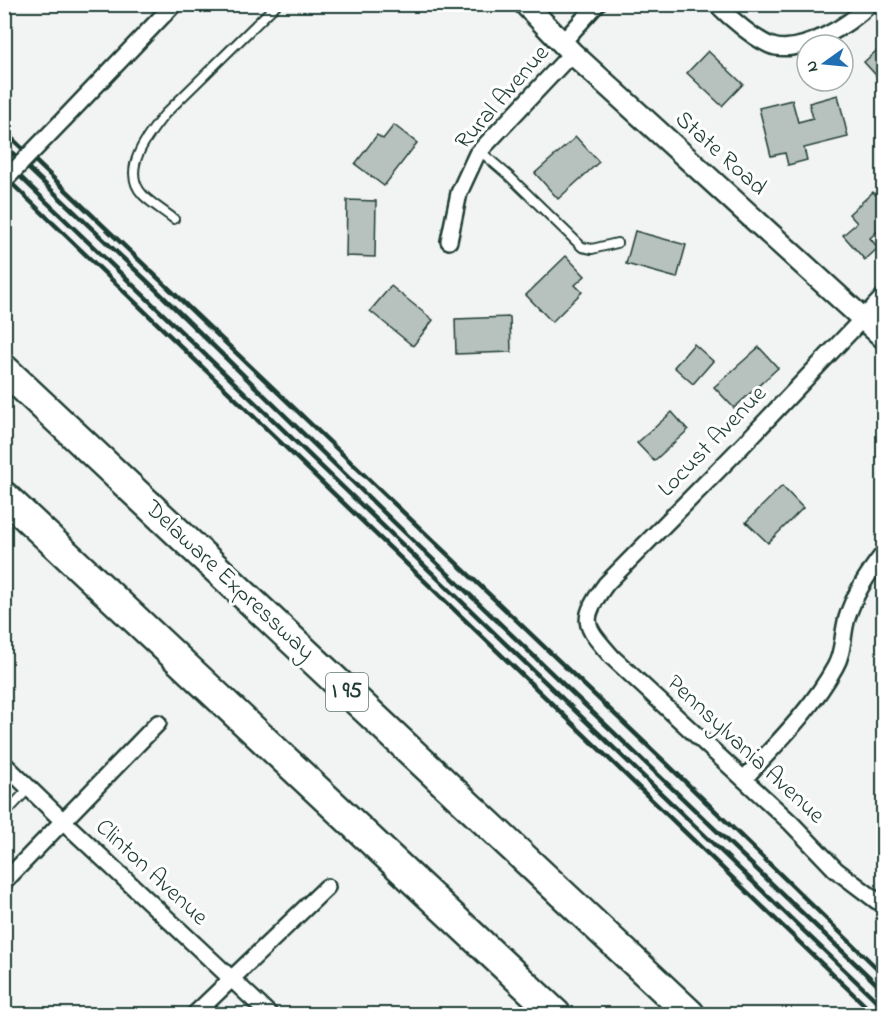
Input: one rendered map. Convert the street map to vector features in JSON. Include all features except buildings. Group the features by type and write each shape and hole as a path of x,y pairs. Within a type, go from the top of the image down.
{"highway":[{"name":"Delaware Expressway","path":"4,369 690,1014"},
{"path":"4,496 556,1014"}],"main road":[{"name":"State Road","path":"525,4 567,48 884,338"}],"street":[{"path":"4,182 174,4"},
{"name":"Rural Avenue","path":"449,241 459,193 477,154 567,48 597,4"},
{"path":"716,4 732,20 768,45 776,47 794,46 824,37 845,25 870,4"},
{"name":"Locust Avenue","path":"588,626 588,611 606,584 745,443 884,296"},
{"path":"744,778 797,720 836,666 841,654 848,615 859,591 884,553"},
{"name":"Pennsylvania Avenue","path":"588,626 594,637 612,657 744,778 836,870 880,901"},
{"path":"4,882 158,723"},
{"name":"Clinton Avenue","path":"4,764 269,1014"},
{"path":"195,1014 327,886"}],"lane":[{"path":"174,219 138,188 134,174 140,150 151,131 165,114 277,4"},
{"path":"480,151 582,247 592,249 617,243"},
{"path":"4,814 29,788"}],"railway":[{"path":"4,131 667,764 884,975"},
{"path":"4,145 884,991"},
{"path":"4,161 884,1008"},
{"path":"4,176 874,1014"}]}
